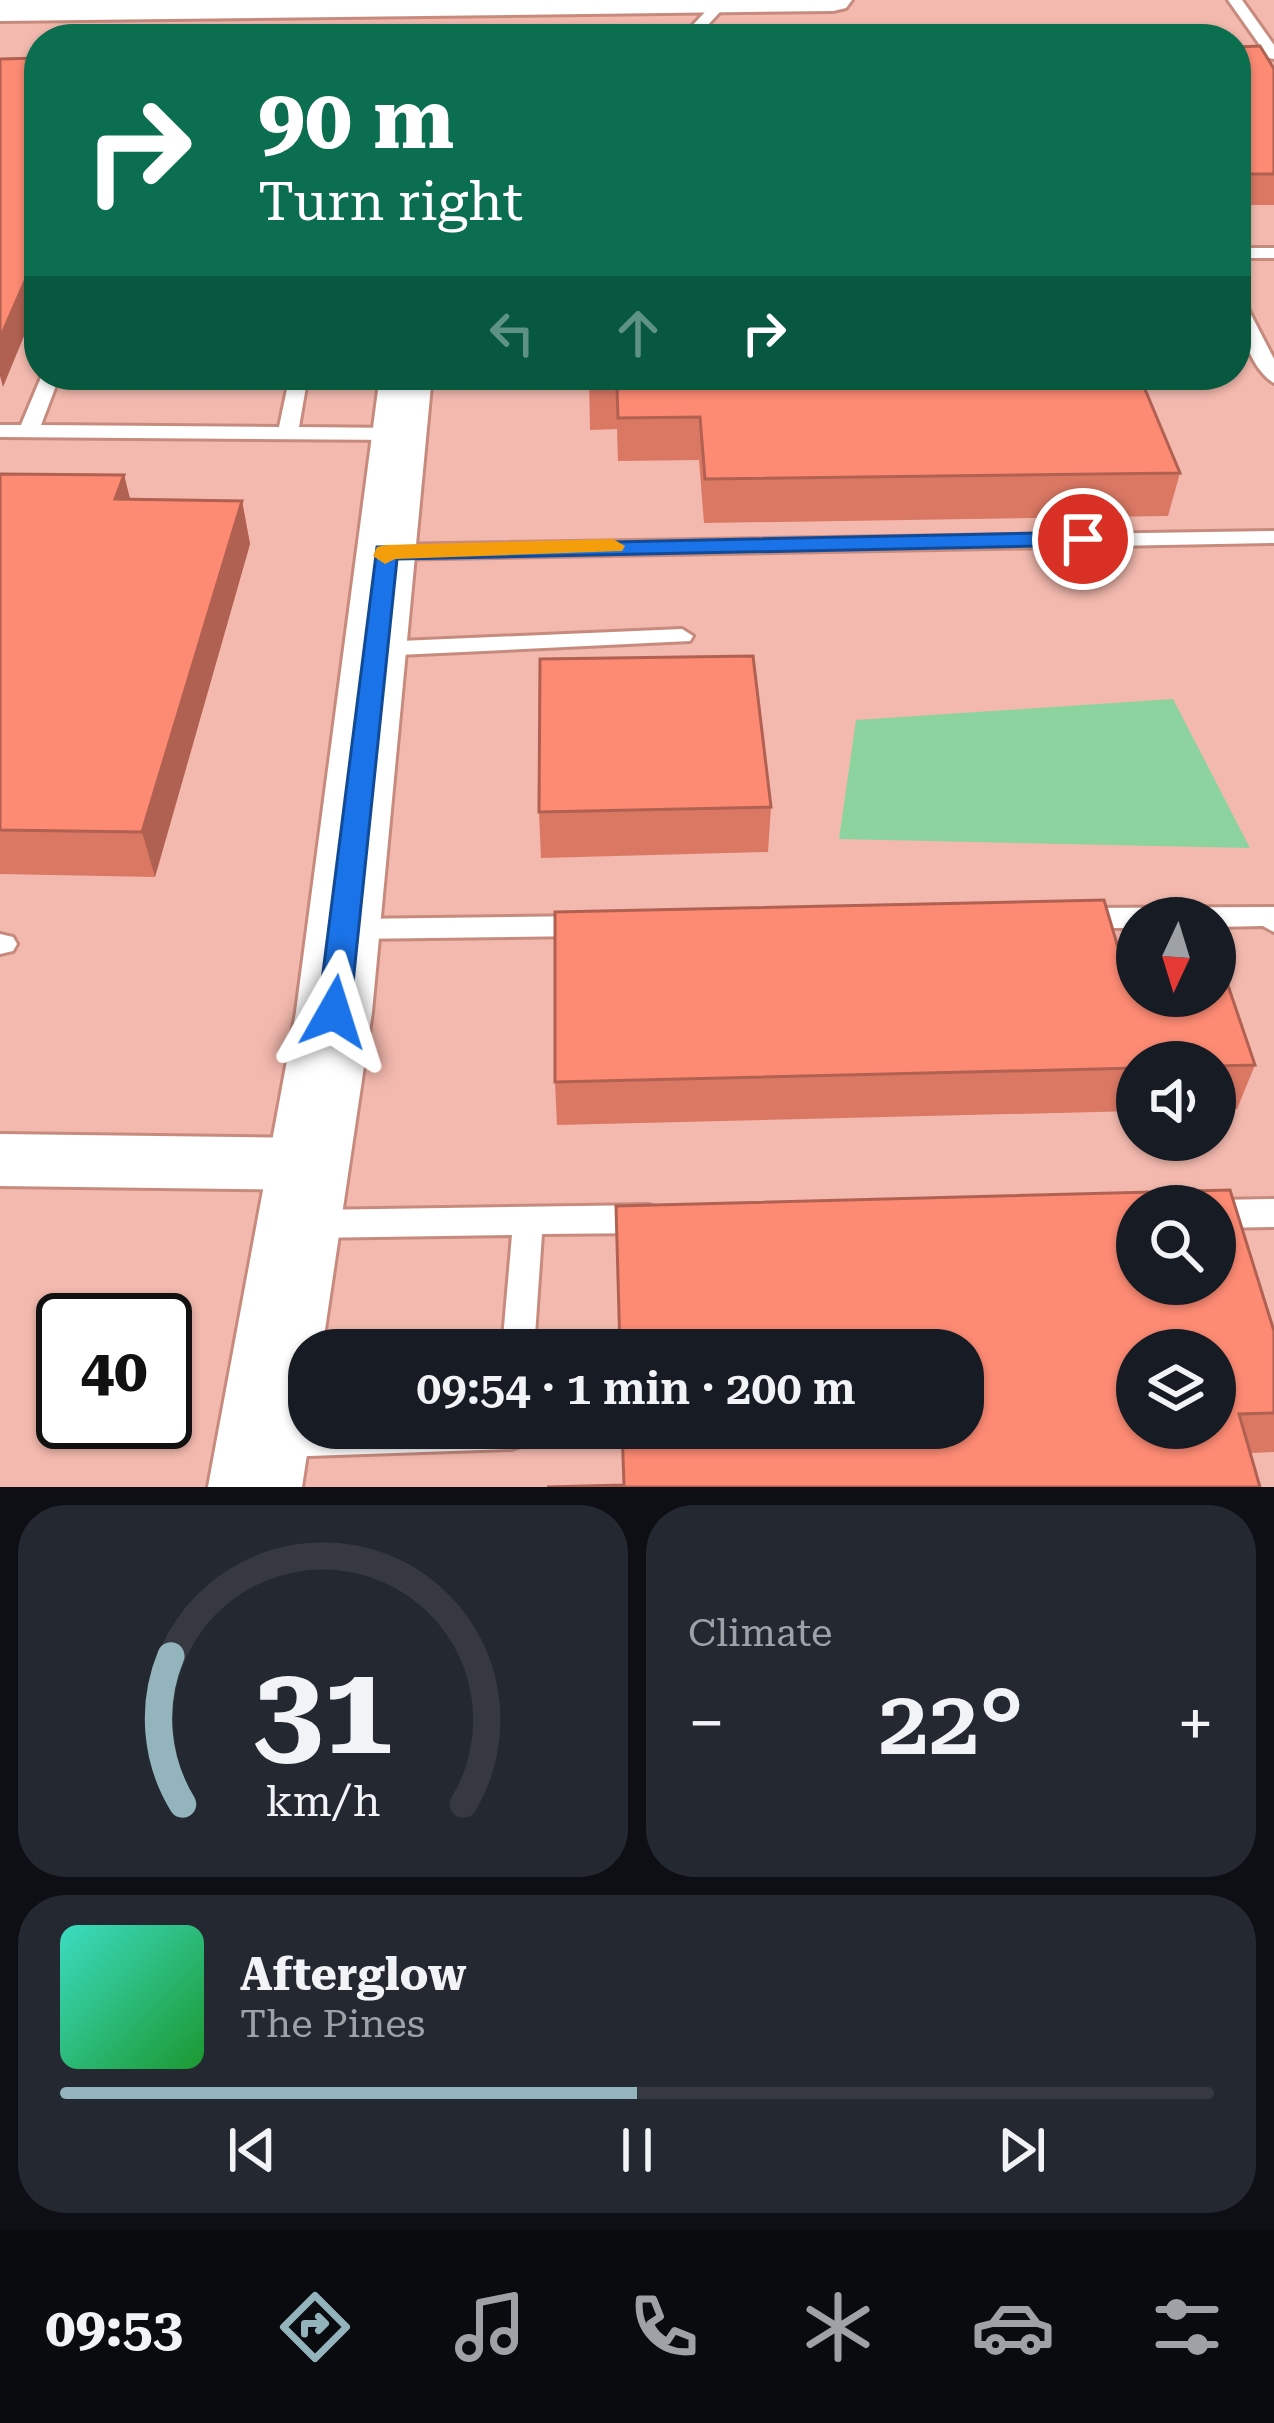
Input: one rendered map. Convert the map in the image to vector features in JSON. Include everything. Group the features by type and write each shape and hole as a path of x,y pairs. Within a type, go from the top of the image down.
{"main road":[{"path":"0,10 149,4 447,22 723,2 833,0"},
{"path":"259,1464 343,929 402,405"}],"street":[{"path":"0,1160 305,1194"}],"lane":[{"path":"1235,0 1274,54"},
{"path":"702,24 723,2"},
{"path":"1254,53 1274,54"},
{"path":"1251,332 1274,376"},
{"path":"29,431 45,390"},
{"path":"288,434 296,390"},
{"path":"0,431 288,434 402,405"},
{"path":"386,552 1274,537"},
{"path":"374,650 682,637"},
{"path":"1058,919 1272,916 1274,922"},
{"path":"343,929 605,926"},
{"path":"305,1194 528,1221 692,1219"},
{"path":"1236,1214 1274,1214"},
{"path":"520,1329 528,1221"},
{"path":"259,1464 381,1449"}],"shaded area":[{"path":"545,0 1274,0 1274,1487 0,1487 0,7"}],"green space":[{"path":"1173,699 1250,848 839,839 856,720"}],"building":[{"path":"1251,46 1260,46 1274,69 1274,174 1251,174"},
{"path":"24,58 24,283 0,338 0,59"},
{"path":"617,390 1145,390 1180,473 705,479 700,417 618,418"},
{"path":"0,474 124,475 115,499 242,501 142,832 0,830"},
{"path":"753,656 771,807 539,812 540,659"},
{"path":"1104,900 1116,941 1116,1017 1236,1017 1236,1009 1255,1065 1236,1065 1236,1041 1116,1041 1116,1069 555,1082 555,912"},
{"path":"1116,1193 1116,1305 1236,1305 1236,1209 1274,1331 1274,1413 1239,1414 1260,1487 547,1487 624,1485 623,1449 984,1449 984,1329 619,1329 616,1206"}],"slow traffic":[{"path":"385,556 386,552 613,546"}],"route":[{"path":"334,1012 386,552 1083,539"}]}
